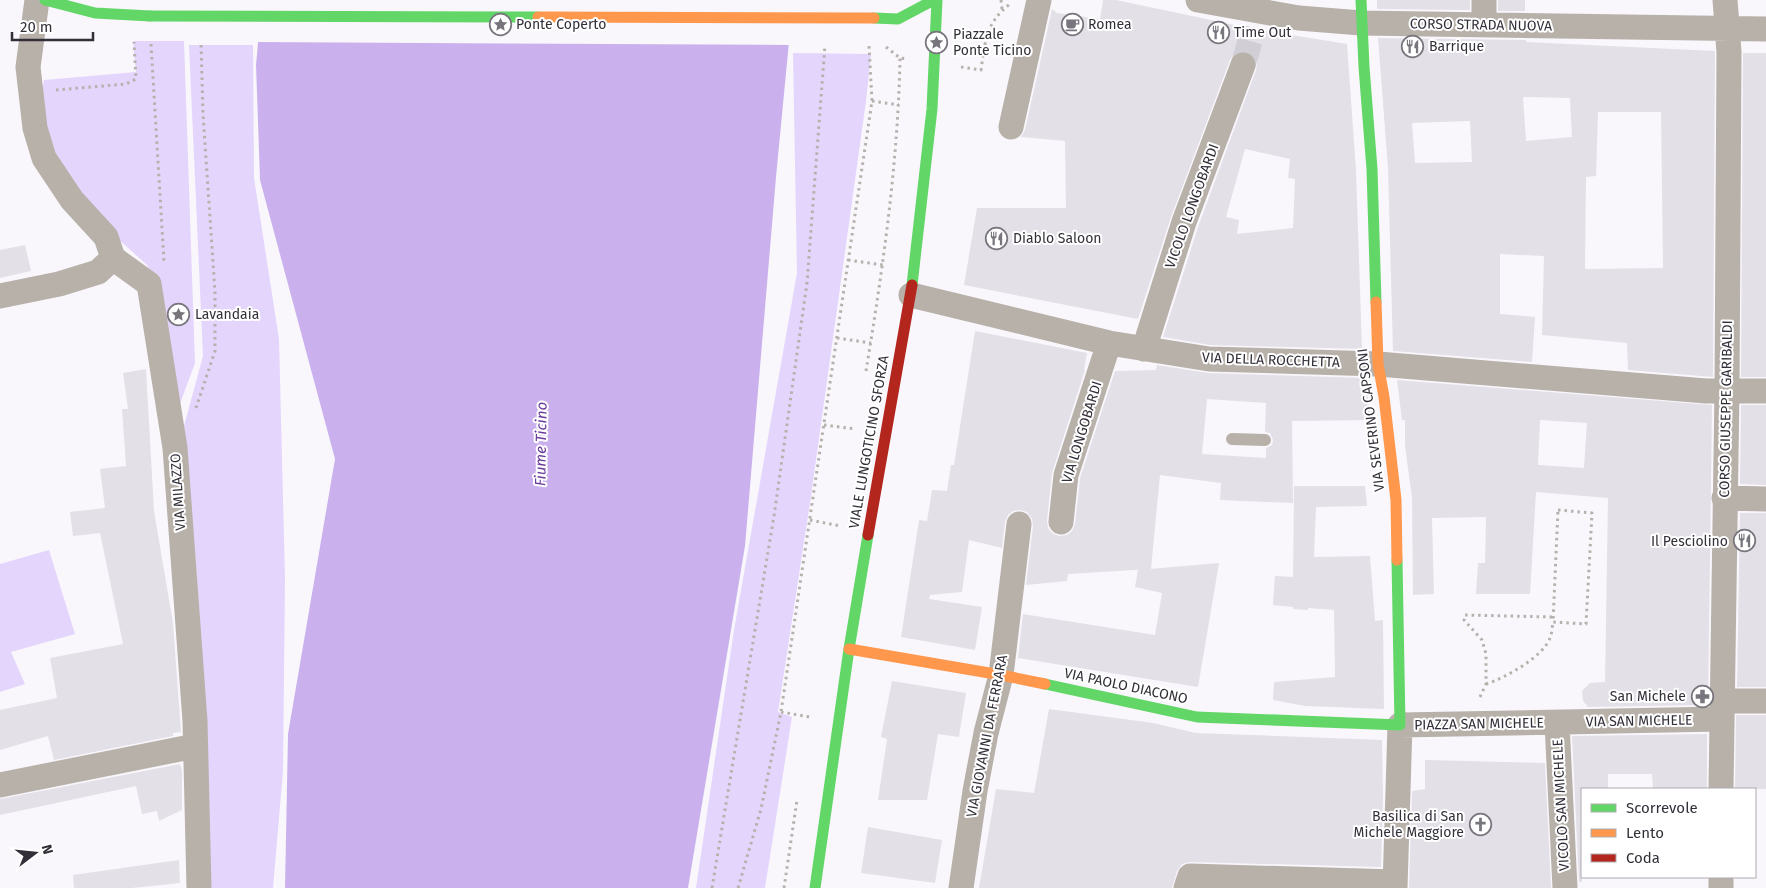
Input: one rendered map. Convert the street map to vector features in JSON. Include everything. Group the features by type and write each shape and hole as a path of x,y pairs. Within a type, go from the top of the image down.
{"street":[{"path":"0,296 59,284 98,272 113,258 106,237 72,200 44,158 34,128 28,67 37,0"},
{"path":"45,0 95,13 126,16 898,19 935,0"},
{"path":"100,0 126,16"},
{"name":"VIALE LUNGOTICINO SFORZA","path":"818,888 848,649 910,296 932,109 935,0"},
{"path":"1011,127 1038,0"},
{"name":"CORSO STRADA NUOVA","path":"1198,0 1262,13 1299,18 1361,12 1484,14 1766,29"},
{"name":"CORSO GIUSEPPE GARIBALDI","path":"1721,788 1727,390 1729,62 1725,0"},
{"name":"VIA SEVERINO CAPSONI","path":"1361,12 1372,169 1378,364 1384,397 1396,500 1400,725"},
{"name":"VICOLO LONGOBARDI","path":"1144,349 1184,222 1243,64"},
{"name":"VIA MILAZZO","path":"113,258 149,284 174,448 195,721 199,888"},
{"name":"VIA DELLA ROCCHETTA","path":"910,296 1109,343 1209,359 1378,364 1706,391 1766,391"},
{"name":"VIA LONGOBARDI","path":"1061,522 1066,475 1109,343"},
{"path":"1724,498 1766,499"},
{"name":"VIA GIOVANNI DA FERRARA","path":"961,888 982,752 1002,675 1019,524"},
{"name":"VIA PAOLO DIACONO","path":"848,649 1002,675 1197,717 1400,725"},
{"name":"VIA SAN MICHELE","path":"1557,723 1721,710 1766,701"},
{"name":"PIAZZA SAN MICHELE","path":"1400,725 1557,723"},
{"name":"VICOLO SAN MICHELE","path":"1557,723 1565,888"},
{"path":"1186,888 1190,876 1395,885 1400,725"},
{"path":"0,785 195,746"}],"lane":[{"path":"1232,439 1265,440"}],"path":[{"path":"1002,0 1002,10"},
{"path":"195,411 215,350 215,292 203,114 201,38"},
{"path":"151,41 164,268"},
{"path":"712,888 774,516 808,283 825,41"},
{"path":"738,888 761,809 781,712 872,101 869,41"},
{"path":"866,372 883,265 899,105 900,58"},
{"path":"50,92 126,84 136,79 135,62"},
{"path":"872,101 899,105"},
{"path":"848,260 883,265"},
{"path":"837,338 871,343"},
{"path":"855,439 858,420"},
{"path":"824,424 856,429"},
{"path":"1486,684 1501,679 1541,653 1550,638 1553,622 1558,510 1592,513 1586,624 1553,622"},
{"path":"840,536 843,516"},
{"path":"810,520 841,526"},
{"path":"1481,724 1480,695 1486,684 1486,654 1482,640 1464,620 1465,616 1553,617"},
{"path":"808,727 812,708"},
{"path":"781,712 810,717"},
{"path":"784,888 798,793"}],"shaded area":[{"path":"133,41 184,41 195,363 174,420 153,274 146,264 108,230 48,155 38,111 44,80 136,72"},
{"path":"189,45 253,45 254,178 279,339 285,578 283,771 273,888 211,888 204,777 197,578 184,426 203,356"},
{"path":"793,53 871,54 866,101 811,496 778,712 792,717 765,888 696,888 734,630 797,273"},
{"path":"49,550 75,634 11,652 25,684 0,692 0,564"}],"water":[{"name":"Fiume Ticino","path":"262,0 793,0 745,546 688,888 285,888 288,734 335,459 260,180 256,65"}],"pier":[{"name":"Ponte Coperto","path":"259,0 795,0 791,45 255,42"}],"building":[{"path":"1103,0 1116,0 1249,28 1347,44 1356,170 1362,349 1210,345 1163,337 1198,227 1256,70 1257,63 1254,56 1248,51 1234,54 1230,60 1171,217 1138,319 964,285 977,208 1066,208 1065,141 1021,137 1025,130 1052,9 1057,13 1100,19","holes":["1245,149 1290,159 1288,178 1295,179 1293,228 1237,234 1239,220 1226,217"]},
{"path":"1377,0 1470,0 1470,10 1377,9"},
{"path":"1498,0 1525,0 1525,11 1498,11"},
{"path":"1378,38 1526,40 1526,42 1715,51 1713,377 1628,370 1627,343 1542,335 1544,256 1500,254 1500,314 1535,317 1532,362 1393,351 1388,168","holes":["1523,97 1570,98 1572,137 1526,141","1598,112 1661,112 1663,268 1585,269 1586,177 1596,176","1470,121 1472,162 1415,163 1412,123"]},
{"path":"1743,53 1766,53 1766,377 1741,377"},
{"path":"25,245 31,271 0,278 0,250"},
{"path":"975,331 1087,353 1085,370 1052,473 1047,521 1048,528 1052,533 1059,536 1067,535 1072,531 1075,524 1080,478 1115,371 1156,370 1157,365 1208,373 1365,378 1371,420 1292,421 1293,503 1220,500 1221,483 1160,475 1151,569 1068,574 1067,581 1026,585 1033,526 1032,519 1027,512 1020,510 1013,511 1008,515 1005,522 1002,548 969,540 962,592 930,595 929,599 982,607 975,650 901,637 919,520 927,521 932,490 947,491 951,465 954,465","holes":["1207,399 1266,403 1265,432 1270,433 1273,440 1272,445 1266,448 1266,458 1202,454"]},
{"path":"146,369 154,511 173,623 181,732 173,733 173,736 54,760 48,736 0,750 0,710 57,698 50,658 123,644 100,533 73,536 70,512 105,508 100,469 126,466 122,409 128,409 123,373"},
{"path":"1397,380 1712,405 1708,705 1588,707 1583,701 1582,691 1590,683 1605,682 1608,498 1536,492 1530,594 1476,594 1478,563 1485,563 1486,517 1432,518 1434,594 1413,595 1412,498 1405,446 1405,420 1402,420","holes":["1540,420 1587,423 1584,468 1538,465"]},
{"path":"1741,405 1766,405 1766,485 1740,484"},
{"path":"1294,486 1365,486 1367,506 1316,507 1314,557 1370,556 1375,621 1383,620 1384,709 1305,706 1273,700 1274,682 1335,677 1334,610 1293,609 1293,607 1273,605 1275,576 1293,577"},
{"path":"1740,513 1766,513 1766,687 1737,687"},
{"path":"1219,563 1198,687 1018,658 1023,614 1155,635 1162,593 1135,587 1138,570"},
{"path":"892,681 966,693 959,737 938,734 927,800 878,800 887,739 881,737"},
{"path":"1049,709 1153,723 1196,733 1382,740 1381,867 1190,862 1182,864 1177,871 1172,888 979,888 996,789 1034,793"},
{"path":"1736,715 1766,715 1766,789 1735,788"},
{"path":"1707,734 1707,788 1653,788 1652,774 1608,774 1608,788 1581,788 1582,882 1579,882 1572,736"},
{"name":"Basilica di San Michele Maggiore","path":"1425,760 1545,763 1551,888 1409,888 1412,791 1425,789"},
{"path":"180,764 182,771 182,810 159,821 157,811 142,814 136,786 0,815 0,799"},
{"path":"868,827 942,840 935,883 861,873"},
{"path":"179,860 180,883 132,888 74,888 73,875"}],"tunnel":[{"path":"1243,65 1254,28"}],"traffic: fast":[{"path":"45,0 95,13 150,16"},
{"path":"874,18 898,19 934,0"},
{"path":"912,285 932,109 937,0"},
{"path":"1361,0 1372,169 1376,302"},
{"path":"150,16 538,17"},
{"path":"815,888 849,649 868,535"},
{"path":"1045,684 1197,717 1400,725 1397,560"}],"traffic: slow":[{"path":"538,17 874,18"},
{"path":"1376,302 1378,364 1384,397 1396,500 1397,560"},
{"path":"849,649 1045,684"}],"traffic: jam":[{"path":"868,535 912,285"}],"place":[{"name":"Ponte Coperto","path":"500,24"},
{"name":"Romea","path":"1072,24"},
{"name":"Time Out","path":"1218,32"},
{"name":"Piazzale Ponte Ticino","path":"937,42"},
{"name":"Barrique","path":"1413,46"},
{"name":"Diablo Saloon","path":"997,238"},
{"name":"Lavandaia","path":"179,314"},
{"name":"Il Pesciolino","path":"1744,541"},
{"name":"San Michele","path":"1702,696"},
{"name":"Basilica di San Michele Maggiore","path":"1480,824"}]}
